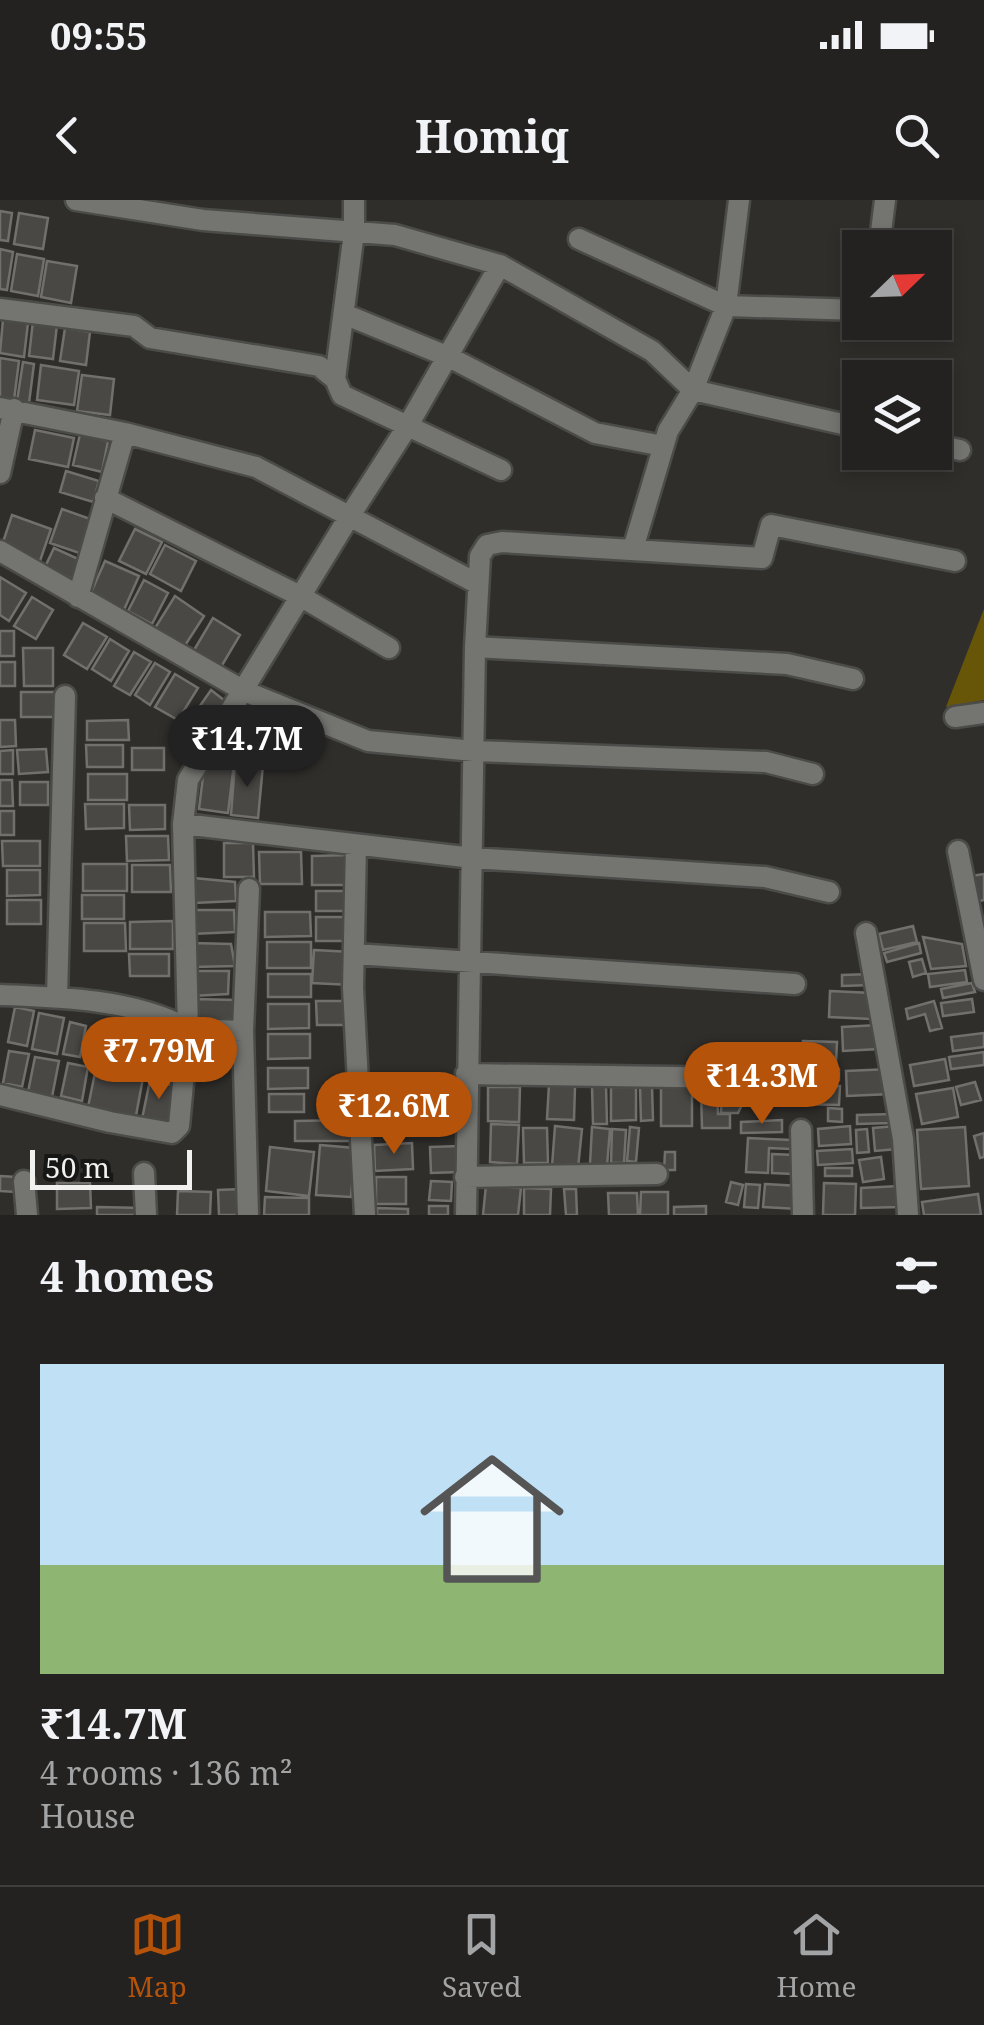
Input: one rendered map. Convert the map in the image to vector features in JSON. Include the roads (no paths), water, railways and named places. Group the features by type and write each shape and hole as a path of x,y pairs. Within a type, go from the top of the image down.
{"street":[{"path":"76,200 203,220 395,235 500,265 652,351 693,390 842,424"},
{"path":"335,379 354,232 354,200"},
{"path":"633,548 668,431 693,390 726,306 739,200"},
{"path":"881,230 885,200"},
{"path":"579,239 726,306 842,309"},
{"path":"0,1095 172,1133 180,1126 188,1029 183,824 188,780 408,427 500,265"},
{"path":"0,309 134,326 150,338 320,366 335,379 342,395 501,470"},
{"path":"344,314 449,357 595,433 664,446"},
{"path":"0,473 7,409 125,433 256,467 478,584"},
{"path":"78,598 125,433"},
{"path":"952,448 960,450"},
{"path":"106,498 300,596 388,648"},
{"path":"466,1215 476,646 480,556 487,545 502,542 633,548 762,558 772,525 955,561"},
{"path":"0,550 244,691 368,741 474,750 766,762 813,774"},
{"path":"476,646 786,664 853,679"},
{"path":"57,997 64,696"},
{"path":"955,717 984,712"},
{"path":"183,824 473,858 765,876 829,892"},
{"path":"356,844 353,988 364,1215"},
{"path":"958,852 984,980"},
{"path":"248,889 243,1032 248,1215"},
{"path":"866,932 903,1138 908,1215"},
{"path":"355,954 752,978 795,984"},
{"path":"0,995 74,998 169,1018 188,1029 243,1032"},
{"path":"466,1074 739,1078"},
{"path":"800,1130 803,1215"},
{"path":"144,1172 146,1215"},
{"path":"465,1177 657,1174"},
{"path":"24,1181 27,1215"}]}
